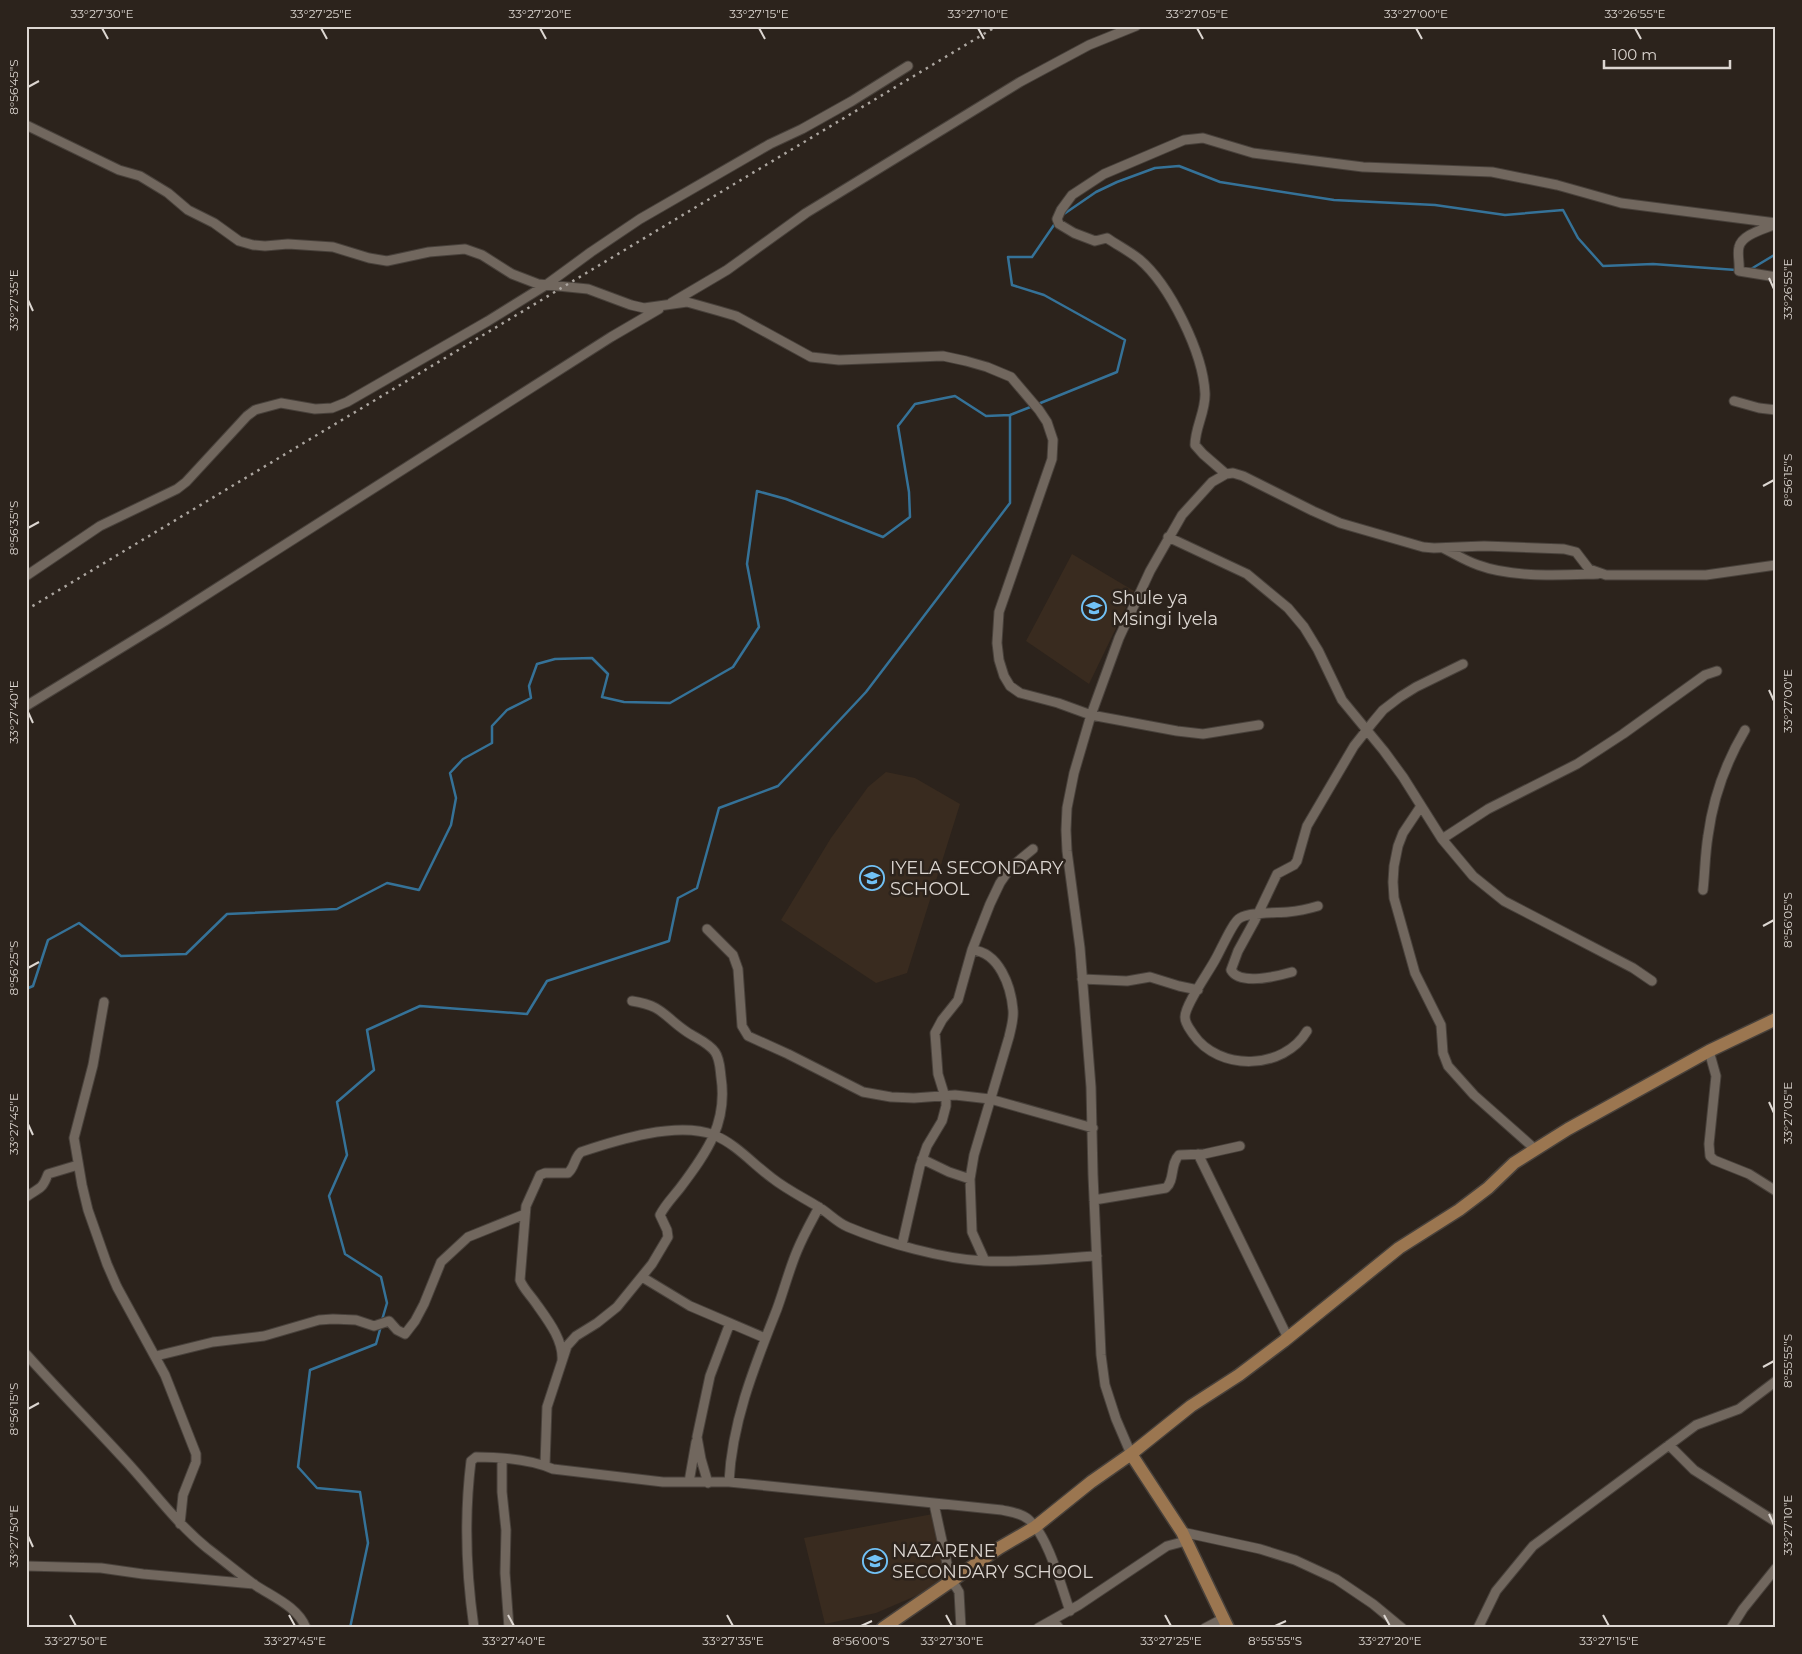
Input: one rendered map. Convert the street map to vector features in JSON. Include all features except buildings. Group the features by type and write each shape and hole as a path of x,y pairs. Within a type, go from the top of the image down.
{"street":[{"path":"26,706 173,616 619,333 727,270 806,213 1011,87 1089,45 1136,26"},
{"path":"26,576 100,526 177,489 255,410 281,403 315,409 332,408 347,402 488,321 546,285 591,252 640,220 770,144 802,129 852,101 908,66"},
{"path":"26,124 119,170 140,176 168,193 188,210 214,223 246,243 258,246 288,244 333,247 387,261 429,252 465,250 482,255 518,277 546,285 588,289 637,307 651,308 687,302 736,316 811,357 848,360 943,356 966,360 1011,377 1039,410 1047,422 1053,440 1052,459 999,612 997,643 999,660 1004,676 1010,686 1020,693 1058,702 1091,715 1194,734 1259,725"},
{"path":"1226,474 1195,445 1205,399 1203,379 1188,332 1167,295 1146,266 1124,249 1107,238 1095,241 1074,233 1059,224 1057,219 1061,210 1072,195 1104,174 1184,140 1203,138 1253,153 1363,168 1492,172 1557,185 1621,203 1776,223"},
{"path":"1776,223 1745,238 1739,246 1739,271 1776,277"},
{"path":"1734,401 1759,408 1776,410"},
{"path":"1205,1628 1226,1623 1184,1536 1131,1454 1116,1419 1105,1385 1101,1355 1091,1087 1080,948 1066,830 1067,808 1074,773 1091,715 1119,638 1168,537 1190,505 1212,482 1226,474 1233,473 1243,476 1340,523 1408,544 1434,548 1484,546 1564,549 1576,552 1589,569 1600,574"},
{"path":"1168,537 1247,574 1288,608 1304,627 1318,650 1342,700 1398,770 1442,838 1473,876 1504,901 1633,968 1652,981"},
{"path":"1443,548 1479,566 1503,572 1706,575 1776,565"},
{"path":"1292,972 1278,976 1248,978 1236,976 1232,973 1231,966 1277,874 1297,861 1307,826 1336,775 1367,729 1383,710 1395,701 1416,687 1463,664"},
{"path":"1442,838 1509,797 1550,779 1577,764 1624,734 1705,675 1717,671"},
{"path":"1704,890 1707,843 1712,815 1728,763 1745,730"},
{"path":"1421,806 1403,833 1398,846 1393,882 1394,898 1415,973 1441,1025 1443,1053 1448,1066 1474,1095 1535,1150"},
{"path":"902,1245 922,1159 942,1121 946,1106 938,1074 935,1033 942,1020 958,1000 972,950 1000,883 1011,867 1033,849"},
{"path":"1308,1031 1302,1040 1285,1052 1257,1062 1231,1060 1216,1055 1197,1040 1185,1020 1186,1011 1236,920 1246,915 1289,912 1318,906"},
{"path":"707,929 733,955 738,969 742,1026 748,1036 863,1092 898,1097 962,1096 990,1099 1093,1128"},
{"path":"972,950 982,951 993,958 1007,986 1013,1011 1009,1037 974,1155 970,1179 970,1219 972,1232 984,1261"},
{"path":"1082,979 1127,982 1150,977 1198,990"},
{"path":"545,1465 547,1408 562,1361 571,1341 607,1316 642,1278 664,1246 668,1237 667,1230 660,1217 661,1213 705,1152 722,1113 723,1094 718,1058 715,1052 707,1044 685,1031 659,1008 632,1001"},
{"path":"104,1002 92,1065 74,1138 88,1210 107,1264 174,1394 196,1454 196,1462 182,1495 180,1524"},
{"path":"883,1628 999,1548 1035,1527 1191,1406 1239,1375 1288,1338 1393,1252 1488,1188 1514,1163 1568,1129 1709,1051 1776,1020"},
{"path":"1709,1051 1716,1076 1709,1144 1710,1156 1714,1160 1749,1174 1776,1191"},
{"path":"562,1361 562,1347 544,1314 520,1280 525,1214 528,1200 540,1175 545,1173 568,1173 572,1169 577,1155 581,1152 621,1138 684,1130 714,1135 732,1146 790,1192 819,1207 846,1227 902,1245 962,1259 984,1261 1097,1256"},
{"path":"1094,1200 1167,1187 1177,1157 1182,1154 1198,1154 1240,1146"},
{"path":"1198,1154 1288,1338"},
{"path":"922,1159 949,1172 970,1179"},
{"path":"26,1197 45,1184 48,1174 78,1165"},
{"path":"729,1482 733,1451 745,1393 796,1252 819,1207"},
{"path":"156,1356 213,1342 264,1336 304,1324 333,1319 361,1321 374,1326 389,1321 400,1332 405,1334 424,1304 441,1262 468,1237 525,1214"},
{"path":"642,1278 690,1306 765,1338"},
{"path":"689,1482 710,1376 730,1323"},
{"path":"26,1354 180,1524 254,1584 292,1608 303,1627"},
{"path":"1478,1628 1496,1591 1533,1546 1696,1424 1739,1409 1776,1381"},
{"path":"697,1437 708,1483"},
{"path":"1669,1444 1694,1470 1776,1522"},
{"path":"474,1628 466,1548 468,1483 471,1460 476,1458 526,1461 574,1472 663,1482 729,1482 1016,1513 1027,1518 1035,1527 1052,1562 1070,1610"},
{"path":"502,1459 501,1483 506,1530 505,1581 509,1628"},
{"path":"934,1504 951,1582 959,1592 961,1628"},
{"path":"1038,1628 1070,1610 1184,1536 1260,1549 1303,1564 1336,1579 1373,1604 1402,1628"},
{"path":"26,1566 101,1568 143,1574 254,1584"},
{"path":"1731,1628 1743,1609 1776,1568"},
{"path":"1053,1620 1059,1628"}],"shaded area":[{"path":"1072,554 1134,591 1089,684 1026,641"},
{"name":"IYELA SECONDARY SCHOOL","path":"886,772 915,778 960,804 907,973 876,983 781,920 831,838 868,787"},
{"name":"NAZARENE SECONDARY SCHOOL","path":"933,1514 946,1583 876,1613 825,1624 804,1538"}],"waterway":[{"path":"1061,216 1096,192 1117,182 1155,168 1179,166 1220,182 1334,200 1435,205 1505,215 1563,210 1578,238 1603,266 1653,264 1736,270"},
{"path":"1038,404 1117,372 1125,340 1044,295 1012,285 1008,257 1032,257 1056,222"},
{"path":"1751,269 1776,254"},
{"path":"26,989 33,986 48,940 79,923 121,956 186,954 227,914 337,909 387,883 419,890 451,825 456,798 450,773 463,759 492,743 492,726 507,710 531,698 529,686 537,664 555,659 592,658 608,674 602,697 624,702 670,703 733,667 759,627 747,564 757,491 786,499 883,537 910,517 909,492 898,426 915,404 955,396 986,416 1010,415 1033,406"},
{"path":"382,1320 387,1303 381,1277 345,1254 329,1196 347,1155 337,1102 374,1070 367,1030 420,1006 527,1014 547,981 669,941 678,898 697,888 719,808 778,786 866,692 1010,503 1010,415"},
{"path":"350,1628 368,1543 360,1492 317,1488 298,1467 310,1370 376,1344 381,1326"}],"railway":[{"path":"26,610 997,26"}],"place":[{"name":"Shule ya Msingi Iyela","path":"1094,608"},
{"name":"IYELA SECONDARY SCHOOL","path":"872,878"},
{"name":"NAZARENE SECONDARY SCHOOL","path":"875,1561"}]}
